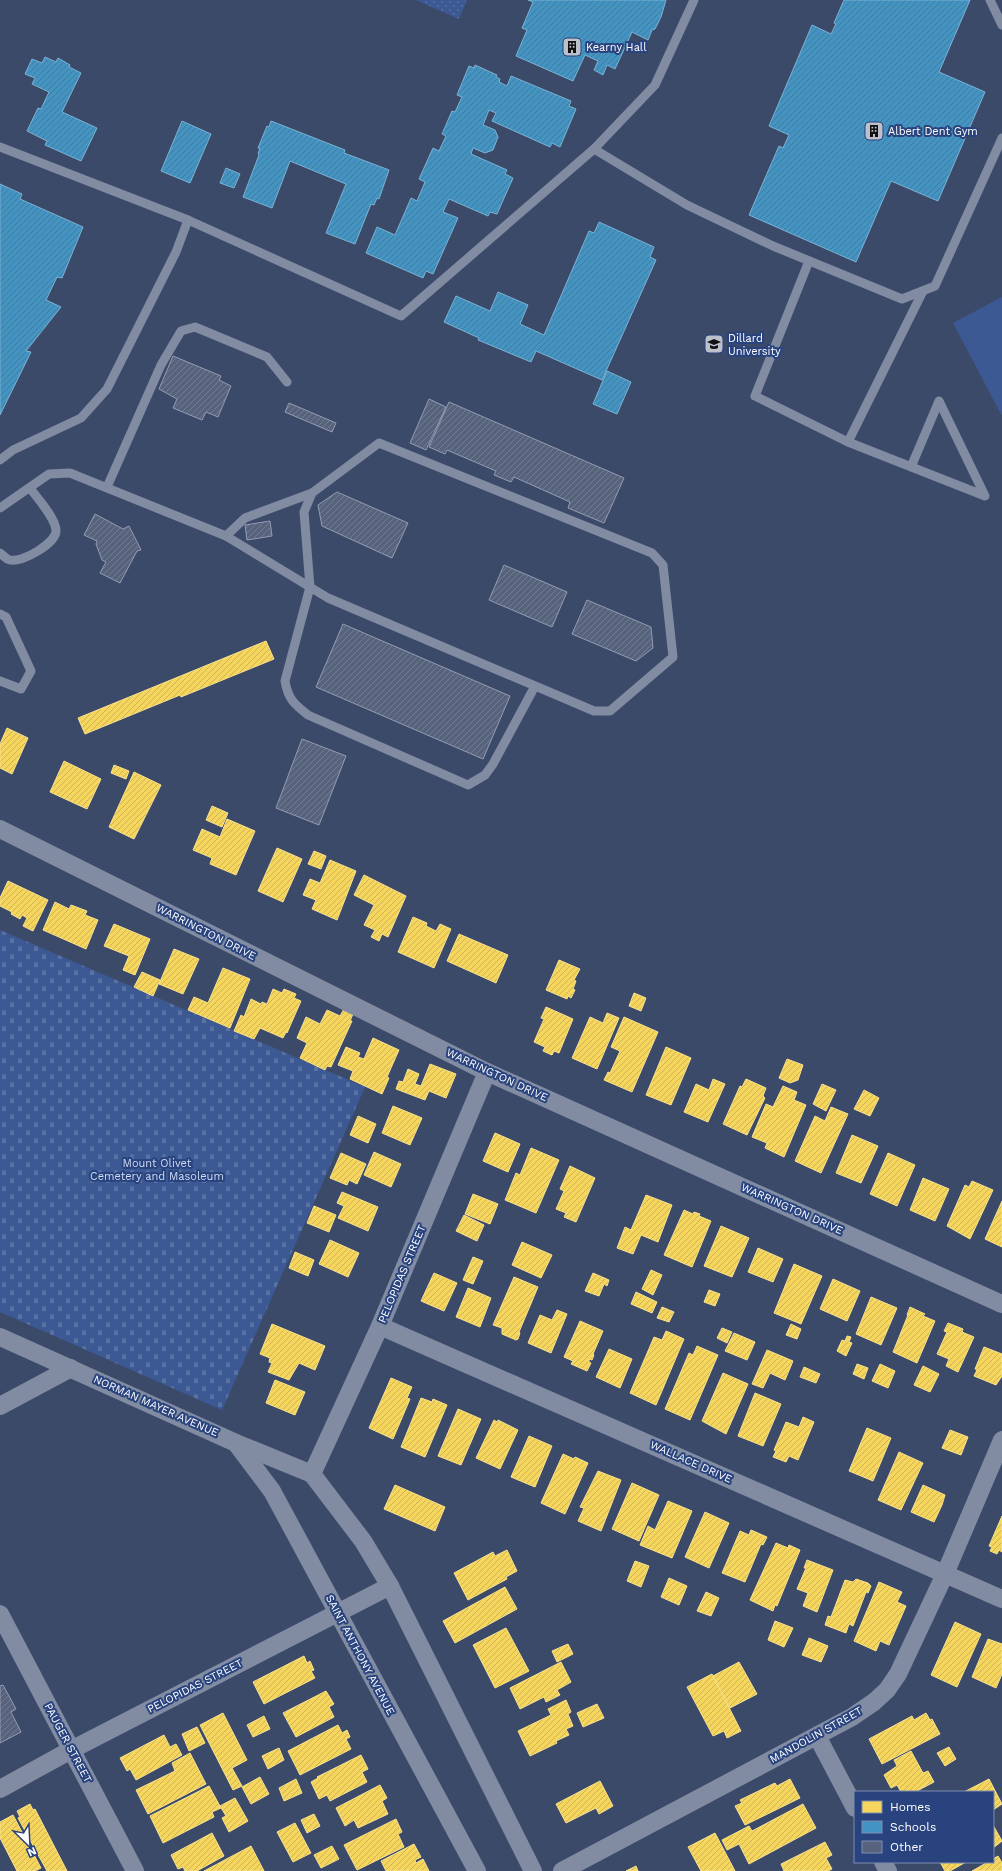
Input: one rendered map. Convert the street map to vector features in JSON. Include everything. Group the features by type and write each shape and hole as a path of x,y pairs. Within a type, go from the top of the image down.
{"street":[{"name":"WARRINGTON DRIVE","path":"0,829 487,1072 1002,1304"},
{"name":"PELOPIDAS STREET","path":"312,1474 380,1326 487,1072"},
{"name":"WALLACE DRIVE","path":"380,1326 1002,1598"},
{"name":"NORMAN MAYER AVENUE","path":"0,1336 236,1442 312,1474"},
{"path":"0,1406 71,1368"},
{"name":"MANDOLIN STREET","path":"562,1871 852,1718 874,1702 887,1690 898,1674 945,1574 1002,1440"},
{"name":"SAINT ANTHONY AVENUE","path":"236,1442 272,1491 477,1871"},
{"path":"312,1474 363,1541 390,1586 533,1871"},
{"name":"PELOPIDAS STREET","path":"0,1789 71,1750 390,1586"},
{"name":"PAUGER STREET","path":"0,1614 135,1871"},
{"path":"817,1736 854,1806"}],"lane":[{"path":"0,147 188,220 401,316 594,149 655,85 694,0"},
{"path":"990,0 1002,24"},
{"path":"594,149 687,205 773,246 902,299 935,286 1002,138"},
{"path":"0,460 13,450 81,418 108,389 176,252 188,220"},
{"path":"808,261 755,396 848,442 911,467 926,472 985,496 939,401 911,467"},
{"path":"848,442 923,291"},
{"path":"108,487 162,365 181,331 195,327 267,357 287,382"},
{"path":"0,508 49,474 70,472 226,536 328,598 594,711 610,711 673,657 663,565 652,553 379,443 312,493 245,518 226,536"},
{"path":"0,553 11,560 24,559 53,539 56,530 53,520 30,488"},
{"path":"312,493 304,512 310,587 285,681 287,694 294,705 316,718 468,785 485,775 493,764 536,686"},
{"path":"0,614 6,617 31,671 21,689 0,681"}],"green space":[{"path":"416,0 467,0 459,19"},
{"path":"1002,297 1002,416 953,323"},
{"name":"Mount Olivet Cemetery and Masoleum","path":"0,930 365,1087 222,1410 0,1312"}],"building: Homes":[{"path":"266,641 274,659 181,697 180,695 85,734 78,718"},
{"path":"7,728 28,738 12,774 0,768 0,744"},
{"path":"64,761 101,779 87,809 50,792"},
{"path":"114,765 129,771 126,779 111,773"},
{"path":"134,772 161,785 134,839 109,827"},
{"path":"212,806 228,813 222,827 206,820"},
{"path":"227,819 255,831 236,875 210,864 212,858 193,850 202,829 220,837"},
{"path":"277,848 302,859 283,902 258,891"},
{"path":"314,851 326,856 321,869 308,864"},
{"path":"330,860 356,871 337,920 312,909 316,900 303,895 310,879 320,883"},
{"path":"364,875 406,896 388,937 382,934 379,941 371,937 375,930 364,925 374,905 354,895"},
{"path":"8,881 48,900 33,931 23,926 27,918 22,915 20,919 11,914 12,912 0,906 0,898"},
{"path":"55,902 69,909 71,905 87,911 85,915 98,920 86,949 43,930"},
{"path":"413,917 427,923 426,926 436,931 440,924 451,929 434,968 398,952"},
{"path":"114,924 150,939 135,975 123,970 129,956 104,946"},
{"path":"459,934 508,955 496,983 447,961"},
{"path":"174,949 199,959 183,994 159,984"},
{"path":"559,960 580,969 574,980 576,981 573,989 575,990 571,998 568,996 567,999 546,990"},
{"path":"223,968 250,979 230,1028 188,1010 194,997 208,1003"},
{"path":"142,972 160,980 153,996 134,987"},
{"path":"273,989 282,993 284,989 296,994 294,998 301,1001 287,1033 286,1032 283,1038 260,1028 254,1039 234,1031 241,1015 244,1017 251,999 261,1004 262,1002 267,1004"},
{"path":"634,993 646,998 641,1011 629,1006"},
{"path":"546,1007 573,1019 559,1053 554,1051 552,1055 543,1051 545,1047 534,1042 544,1019 541,1018"},
{"path":"344,1009 353,1014 350,1021 352,1021 331,1067 327,1066 325,1070 300,1058 307,1043 297,1038 306,1017 320,1024 327,1010 340,1016"},
{"path":"607,1013 619,1018 597,1069 572,1058 590,1017 603,1023"},
{"path":"624,1017 658,1032 632,1092 604,1080 608,1072 610,1073 620,1051 611,1047"},
{"path":"373,1038 399,1050 387,1077 389,1078 382,1094 350,1079 353,1071 338,1065 346,1047 360,1053 358,1057 364,1059"},
{"path":"666,1047 691,1058 671,1105 646,1095"},
{"path":"787,1059 803,1065 798,1080 790,1083 779,1078"},
{"path":"430,1064 456,1074 446,1098 429,1091 425,1100 396,1089 399,1081 403,1082 408,1069 419,1074 415,1084 421,1086"},
{"path":"713,1079 725,1084 708,1122 684,1112 696,1084 709,1090"},
{"path":"746,1079 766,1088 763,1096 765,1098 747,1135 723,1124 740,1086 742,1087"},
{"path":"822,1084 836,1090 826,1111 813,1104"},
{"path":"783,1086 797,1092 794,1100 806,1105 784,1157 765,1148 767,1143 752,1137 766,1104 773,1107"},
{"path":"864,1090 879,1098 870,1116 854,1109"},
{"path":"393,1106 422,1118 410,1145 382,1133"},
{"path":"831,1107 848,1114 821,1173 795,1161 815,1116 825,1121"},
{"path":"358,1116 376,1124 368,1143 350,1135"},
{"path":"495,1133 520,1144 508,1172 483,1161"},
{"path":"852,1135 878,1146 861,1183 836,1173"},
{"path":"531,1148 559,1160 536,1213 505,1200 516,1173 520,1175"},
{"path":"374,1152 401,1164 391,1187 364,1175"},
{"path":"341,1153 366,1164 357,1184 349,1180 347,1185 330,1178"},
{"path":"888,1153 915,1165 897,1206 870,1194"},
{"path":"570,1166 595,1178 576,1222 564,1217 566,1213 556,1209 564,1191 560,1189"},
{"path":"923,1178 949,1189 935,1221 910,1210"},
{"path":"972,1181 993,1190 970,1239 947,1226 965,1185 969,1187"},
{"path":"342,1192 378,1207 368,1231 338,1218 344,1206 337,1203"},
{"path":"473,1194 498,1204 490,1224 465,1214"},
{"path":"646,1195 672,1205 658,1242 641,1235 633,1254 617,1248 625,1227 631,1230"},
{"path":"1002,1201 1002,1247 985,1239"},
{"path":"314,1206 336,1215 329,1232 307,1223"},
{"path":"684,1210 693,1214 694,1212 700,1214 699,1216 711,1221 692,1267 664,1255"},
{"path":"464,1215 484,1225 477,1241 456,1231"},
{"path":"721,1226 749,1238 732,1277 704,1266"},
{"path":"330,1240 359,1253 348,1277 319,1264"},
{"path":"522,1242 552,1255 541,1278 512,1265"},
{"path":"758,1248 783,1259 773,1282 748,1272"},
{"path":"295,1252 314,1260 308,1276 289,1268"},
{"path":"473,1257 483,1261 473,1284 463,1280"},
{"path":"794,1264 822,1276 801,1324 774,1313"},
{"path":"651,1270 662,1275 653,1295 642,1289"},
{"path":"434,1273 457,1283 444,1311 421,1301"},
{"path":"593,1273 609,1280 607,1286 604,1284 599,1296 585,1291"},
{"path":"514,1277 538,1287 519,1332 518,1339 516,1340 502,1334 502,1328 493,1325"},
{"path":"833,1279 860,1291 847,1321 820,1309"},
{"path":"468,1288 491,1298 480,1327 456,1317"},
{"path":"709,1290 720,1294 715,1306 704,1302"},
{"path":"636,1292 657,1302 652,1313 631,1304"},
{"path":"871,1297 897,1308 881,1345 856,1334"},
{"path":"662,1307 674,1312 669,1322 657,1318"},
{"path":"910,1307 925,1314 923,1316 935,1321 917,1363 893,1352"},
{"path":"557,1310 567,1314 551,1353 528,1343 540,1315 552,1320"},
{"path":"580,1321 603,1331 592,1360 589,1359 589,1362 591,1363 587,1371 571,1364 573,1361 564,1357"},
{"path":"948,1323 963,1329 962,1332 974,1337 958,1372 946,1366 949,1359 937,1354 947,1332 944,1331"},
{"path":"272,1324 325,1346 315,1370 299,1363 289,1380 268,1372 272,1363 269,1362 270,1358 260,1354"},
{"path":"791,1324 801,1329 797,1339 786,1335"},
{"path":"722,1328 732,1332 727,1343 717,1338"},
{"path":"666,1331 684,1339 656,1405 630,1393 654,1337 662,1340"},
{"path":"734,1333 755,1342 747,1360 725,1351"},
{"path":"847,1336 851,1337 849,1342 852,1343 846,1356 837,1351 842,1340 845,1341"},
{"path":"697,1346 718,1355 690,1420 665,1409 689,1353 693,1355"},
{"path":"984,1347 1002,1354 1002,1376 996,1385 974,1376 977,1370 975,1369"},
{"path":"609,1349 632,1359 620,1388 596,1377"},
{"path":"767,1350 793,1361 785,1380 770,1373 763,1388 752,1384"},
{"path":"857,1364 868,1368 864,1379 853,1374"},
{"path":"880,1364 895,1371 888,1388 872,1381"},
{"path":"923,1366 939,1374 930,1392 914,1385"},
{"path":"804,1367 820,1374 816,1383 800,1377"},
{"path":"723,1373 748,1384 726,1434 702,1421"},
{"path":"391,1378 412,1387 407,1398 410,1399 393,1439 369,1428"},
{"path":"275,1380 305,1392 295,1415 266,1403"},
{"path":"755,1393 781,1404 763,1446 738,1436"},
{"path":"421,1398 432,1402 433,1399 447,1405 425,1457 401,1447"},
{"path":"458,1409 481,1419 461,1465 438,1456"},
{"path":"803,1417 814,1422 798,1460 789,1456 786,1462 773,1457 776,1451 774,1450 786,1422 799,1427"},
{"path":"494,1420 497,1422 498,1420 518,1430 500,1469 476,1458"},
{"path":"867,1428 891,1438 873,1481 849,1471"},
{"path":"950,1430 968,1437 961,1455 942,1448"},
{"path":"529,1436 552,1446 535,1487 511,1477"},
{"path":"899,1452 923,1463 901,1510 878,1500"},
{"path":"563,1454 574,1459 575,1457 588,1463 565,1514 541,1503"},
{"path":"598,1471 621,1480 601,1531 578,1521 584,1508 580,1507"},
{"path":"632,1483 659,1495 639,1541 612,1529"},
{"path":"395,1485 445,1507 435,1531 384,1509"},
{"path":"923,1485 945,1495 934,1522 911,1512"},
{"path":"668,1501 692,1511 672,1558 640,1545 648,1526 655,1530"},
{"path":"705,1512 729,1523 709,1568 685,1557"},
{"path":"1002,1516 1002,1552 999,1550 997,1554 990,1551 992,1547 989,1546"},
{"path":"751,1530 767,1537 763,1545 761,1544 745,1582 722,1573 740,1531 749,1535"},
{"path":"776,1543 788,1548 789,1545 800,1550 777,1606 775,1605 773,1611 750,1600"},
{"path":"507,1550 517,1571 506,1577 507,1579 468,1600 454,1573 493,1552 495,1556"},
{"path":"807,1560 833,1570 817,1612 803,1606 808,1593 797,1589 806,1568 804,1568"},
{"path":"635,1561 649,1566 641,1587 627,1581"},
{"path":"669,1578 687,1586 679,1605 661,1597"},
{"path":"856,1579 868,1583 871,1586 868,1593 866,1592 853,1626 849,1624 846,1633 825,1625 828,1616 831,1617 845,1580 853,1582"},
{"path":"879,1582 902,1592 897,1602 906,1606 889,1645 880,1641 876,1651 854,1641"},
{"path":"505,1587 517,1609 455,1643 443,1621"},
{"path":"706,1592 719,1598 711,1616 697,1611"},
{"path":"775,1621 793,1628 784,1647 768,1640"},
{"path":"955,1622 981,1634 957,1687 931,1675"},
{"path":"506,1628 529,1671 495,1688 473,1645"},
{"path":"809,1638 828,1646 821,1662 802,1655"},
{"path":"988,1639 1002,1644 1002,1674 996,1688 972,1677"},
{"path":"568,1644 573,1654 557,1662 552,1651"},
{"path":"304,1656 307,1663 310,1661 314,1670 311,1671 315,1678 264,1704 253,1682"},
{"path":"561,1662 571,1682 557,1690 560,1695 546,1702 544,1697 520,1709 510,1688"},
{"path":"739,1662 757,1694 730,1708 713,1676"},
{"path":"712,1674 741,1731 727,1738 724,1731 713,1736 687,1687"},
{"path":"326,1691 334,1704 329,1707 334,1717 296,1737 283,1713"},
{"path":"566,1700 571,1712 568,1714 573,1726 566,1729 569,1735 556,1741 557,1743 530,1756 518,1731 551,1715 548,1709"},
{"path":"597,1704 604,1718 583,1727 577,1713"},
{"path":"223,1713 247,1760 232,1768 242,1786 233,1790 200,1725"},
{"path":"926,1713 930,1720 932,1719 940,1734 882,1764 869,1739 912,1716 914,1720"},
{"path":"264,1716 270,1729 253,1737 247,1725"},
{"path":"338,1725 342,1733 347,1730 350,1737 346,1739 351,1749 300,1775 288,1751"},
{"path":"197,1727 205,1743 189,1751 182,1734"},
{"path":"164,1735 170,1747 176,1744 182,1755 136,1780 130,1769 127,1771 120,1758"},
{"path":"949,1747 956,1759 945,1766 937,1753"},
{"path":"279,1748 284,1760 268,1769 262,1756"},
{"path":"911,1751 923,1773 928,1771 934,1782 917,1791 900,1791 897,1785 891,1788 884,1775 897,1766 894,1760"},
{"path":"190,1753 206,1784 148,1814 136,1790 175,1771 172,1763"},
{"path":"361,1755 368,1769 362,1772 367,1782 330,1801 327,1795 319,1799 311,1782 318,1778 317,1777"},
{"path":"260,1777 269,1794 251,1804 242,1787"},
{"path":"296,1779 302,1793 284,1801 279,1788"},
{"path":"790,1779 800,1798 745,1825 735,1806 742,1803 740,1800 775,1783 777,1786"},
{"path":"989,1779 1002,1804 994,1809 994,1791 966,1791"},
{"path":"600,1781 613,1806 599,1814 596,1808 566,1823 556,1804"},
{"path":"380,1785 387,1798 382,1801 388,1814 358,1828 354,1820 345,1826 336,1808"},
{"path":"209,1786 221,1808 212,1812 214,1817 163,1843 150,1816"},
{"path":"235,1798 248,1821 229,1832 222,1818 226,1816 220,1806"},
{"path":"30,1804 33,1810 35,1809 67,1871 47,1871 18,1818 20,1817 17,1811"},
{"path":"803,1804 816,1828 749,1864 739,1844 727,1850 722,1840 749,1826 752,1831"},
{"path":"314,1814 320,1826 307,1833 301,1820"},
{"path":"13,1815 41,1868 35,1871 17,1871 0,1838 0,1822"},
{"path":"396,1819 402,1832 398,1834 404,1847 357,1870 344,1845"},
{"path":"295,1823 311,1853 293,1862 277,1832"},
{"path":"994,1827 1002,1841 994,1847"},
{"path":"212,1833 224,1856 197,1871 185,1871 183,1867 178,1869 171,1855"},
{"path":"715,1833 735,1871 701,1871 688,1847"},
{"path":"825,1842 832,1855 826,1858 832,1869 828,1871 784,1871 781,1864"},
{"path":"414,1844 421,1857 415,1860 416,1863 423,1859 429,1871 386,1871 381,1861"},
{"path":"251,1846 264,1871 204,1871"},
{"path":"332,1846 339,1859 321,1868 314,1855"},
{"path":"998,1856 1002,1863 1002,1871 972,1871 986,1863 994,1863 994,1858"},
{"path":"941,1863 964,1863 950,1871 945,1871"},
{"path":"636,1866 638,1871 626,1871"}],"building: Schools":[{"name":"Kearny Hall","path":"528,0 666,0 661,17 655,29 652,30 648,40 632,32 615,69 607,65 603,75 594,70 598,61 585,55 573,81 516,56 527,30 522,28 533,2"},
{"name":"Albert Dent Gym","path":"844,0 970,0 939,72 985,92 938,201 891,181 856,262 749,215 779,146 783,148 789,135 769,126 812,25 831,34"},
{"path":"45,57 56,62 58,58 70,65 69,67 81,73 62,112 97,128 81,161 45,145 47,141 27,131 38,108 41,109 49,92 32,84 35,78 25,74 32,59 42,63"},
{"path":"475,65 497,75 496,77 500,79 499,82 507,86 511,76 571,101 569,106 576,109 560,147 552,143 550,147 492,121 496,113 489,110 483,125 495,130 498,137 493,150 485,153 473,148 471,154 507,170 505,174 513,178 497,214 490,212 488,216 449,199 443,212 458,218 433,274 426,271 423,278 366,253 377,227 395,235 411,198 417,201 425,182 419,179 433,148 439,151 446,136 442,134 452,111 455,112 462,97 457,95 469,66 474,68"},
{"path":"182,121 211,134 190,183 161,171"},
{"path":"271,121 345,150 344,153 389,170 379,199 377,198 374,205 371,204 355,244 326,233 346,184 290,161 272,208 243,197 259,155 260,148 258,148 267,126 269,127"},
{"path":"226,168 240,174 234,188 220,183"},
{"path":"0,184 22,194 20,199 83,227 62,278 57,277 46,300 61,307 26,351 31,352 0,415"},
{"path":"599,222 654,247 650,257 656,260 602,380 536,351 531,362 478,340 479,338 444,322 456,296 490,311 498,292 528,305 520,324 544,335 589,231 594,233"},
{"path":"607,371 631,382 617,414 593,404"}],"building: Other":[{"path":"173,356 221,376 219,380 231,386 218,417 206,412 202,420 173,408 177,399 159,389"},
{"path":"429,399 446,407 426,450 410,443"},
{"path":"449,402 624,478 604,523 568,508 570,502 514,477 511,482 494,475 496,471 447,450 445,454 429,447"},
{"path":"289,403 336,423 332,432 285,412"},
{"path":"337,492 408,523 392,558 322,526 318,505"},
{"path":"95,514 123,529 129,526 141,550 137,551 120,583 100,573 106,562 102,560 96,544 97,541 84,535"},
{"path":"270,521 272,536 247,540 245,525"},
{"path":"504,565 567,592 552,627 489,600"},
{"path":"587,600 651,627 653,648 636,661 572,634"},
{"path":"343,624 510,696 483,759 316,687"},
{"path":"302,739 346,756 319,825 276,808"},
{"path":"3,1685 16,1709 11,1712 21,1732 0,1743 0,1686"}],"place":[{"name":"Kearny Hall","path":"572,47"},
{"name":"Albert Dent Gym","path":"874,131"},
{"name":"Dillard University","path":"714,344"}]}
